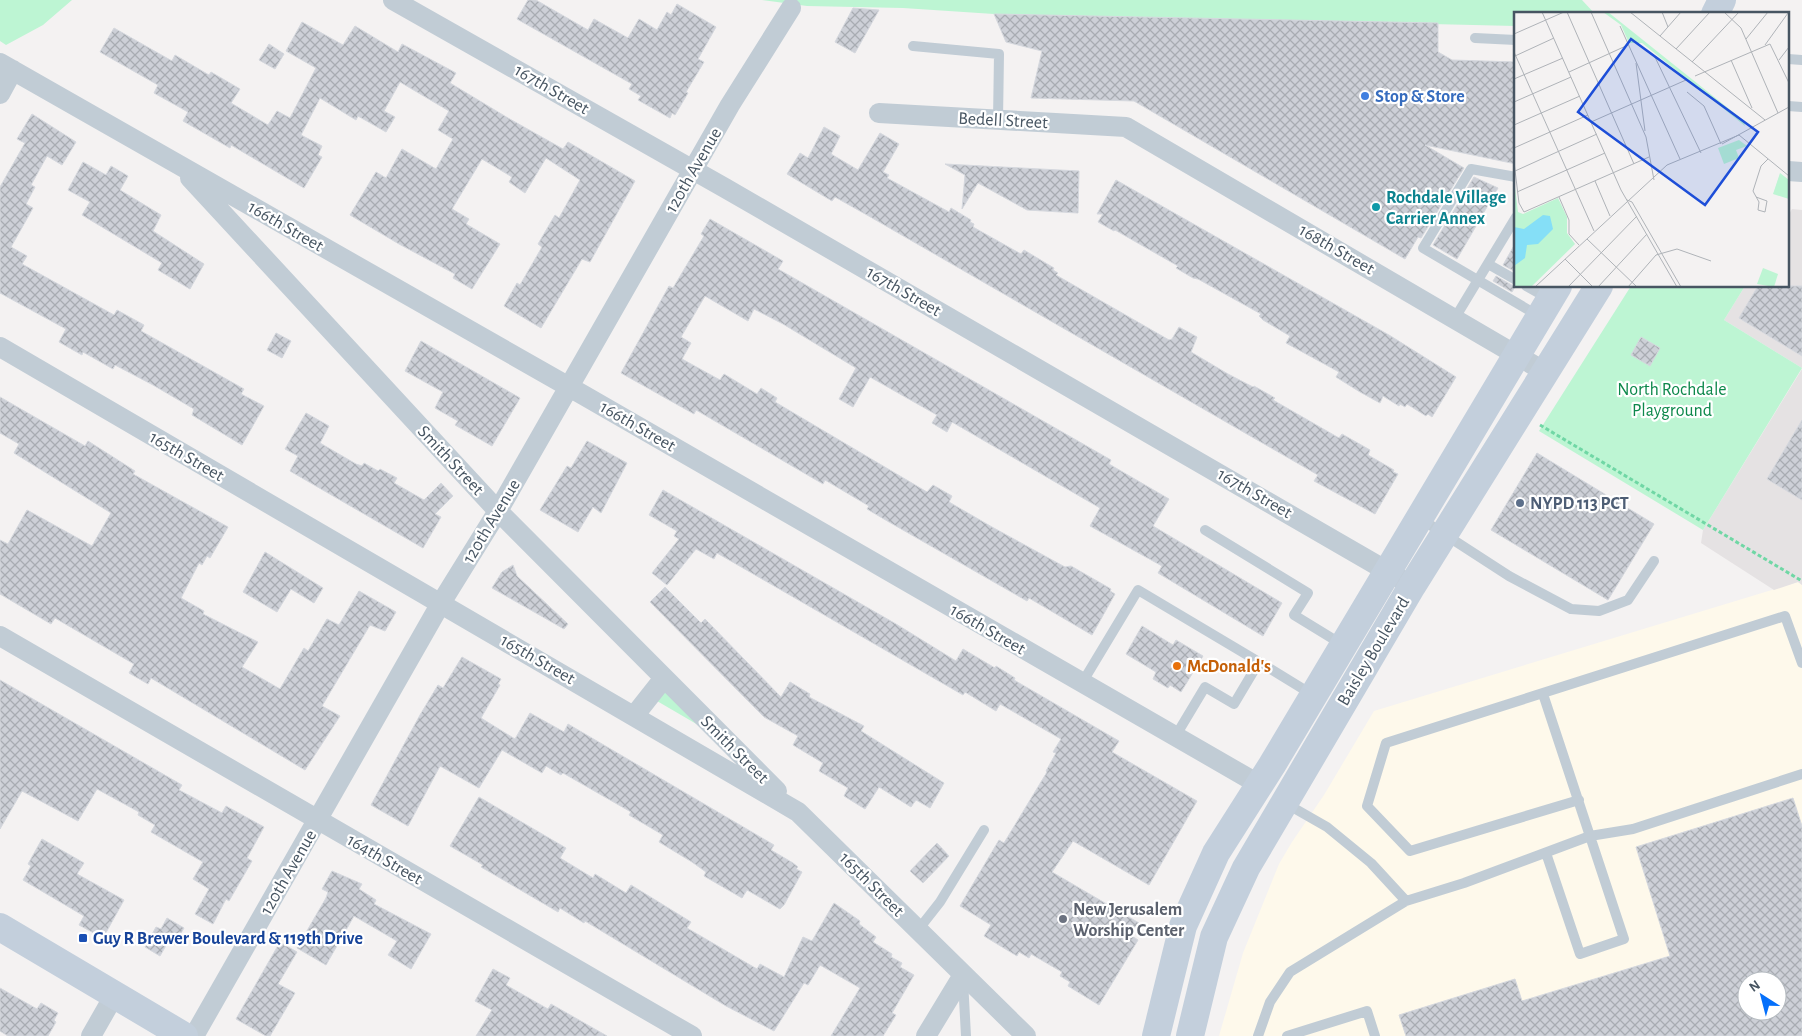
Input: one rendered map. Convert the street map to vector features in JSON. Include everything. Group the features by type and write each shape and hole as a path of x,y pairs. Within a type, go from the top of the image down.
{"main road":[{"path":"1717,12 1722,0"},
{"name":"Baisley Boulevard","path":"1190,1036 1214,937 1246,868 1283,802 1412,586 1599,288"},
{"name":"Baisley Boulevard","path":"1156,1036 1183,926 1216,853 1260,785 1550,301"},
{"path":"1260,785 1283,802"},
{"path":"0,927 184,1036"}],"street":[{"name":"167th Street","path":"393,0 694,170 1388,570 1412,586"},
{"name":"120th Avenue","path":"194,1036 441,603 498,511 730,105 791,8"},
{"path":"0,94 7,67"},
{"name":"166th Street","path":"7,67 1260,785"},
{"name":"Bedell Street","path":"879,113 1126,127"},
{"name":"168th Street","path":"1126,127 1546,372"},
{"name":"Smith Street","path":"177,164 498,511 798,812"},
{"name":"165th Street","path":"0,347 798,812 1026,1036"},
{"name":"164th Street","path":"0,636 692,1036"},
{"path":"634,716 664,678"},
{"path":"926,1036 963,975"},
{"path":"91,1036 115,994"}],"lane":[{"path":"1475,38 1514,40"},
{"path":"913,46 999,54 998,120"},
{"path":"1514,177 1471,169 1423,248 1478,281 1550,301"},
{"path":"1455,318 1514,223"},
{"path":"1488,264 1514,279"},
{"path":"1529,288 1550,301"},
{"path":"1420,518 1509,576 1571,609 1599,611 1628,600 1654,561"},
{"path":"1205,530 1308,593 1294,615 1344,646"},
{"path":"1082,683 1138,590 1314,695"},
{"path":"1579,800 1410,851 1366,806 1386,743 1785,616 1802,663"},
{"path":"1176,736 1206,687 1234,704 1259,662"},
{"path":"1543,694 1624,939 1580,954 1546,853"},
{"path":"1258,1036 1270,1002 1290,972 1406,901 1464,883 1590,836 1633,829 1802,774"},
{"path":"1283,802 1334,833 1370,863 1406,901"},
{"path":"918,930 940,902 984,830"},
{"path":"963,975 966,1036"},
{"path":"1287,1036 1367,1011 1376,1036"}],"path":[{"path":"1540,425 1802,581"}],"shaded area":[{"path":"1792,209 1802,210 1802,368 1724,320 1744,288 1790,288 1790,212"},
{"path":"1802,369 1802,585 1798,582 1774,590 1701,543 1703,530"},
{"path":"1798,582 1802,585 1802,1036 1219,1036 1243,953 1279,864 1324,795 1374,711"}],"green space":[{"path":"0,0 72,0 43,25 6,45 0,41"},
{"path":"762,0 1582,0 1593,12 1514,12 1514,26 994,14 903,8 807,6"},
{"name":"North Rochdale Playground","path":"1630,288 1744,288 1724,320 1802,368 1703,530 1539,431"},
{"path":"669,685 705,729 657,701"}],"building":[{"path":"528,0 536,0 588,30 594,19 628,38 639,19 657,30 667,12 671,15 677,4 716,27 698,59 704,62 675,115 672,113 670,118 638,100 641,96 629,89 632,84 517,19"},
{"path":"853,8 879,10 855,53 835,42"},
{"path":"994,14 1438,23 1438,52 1452,60 1514,62 1514,164 1425,145 1464,168 1421,238 1418,237 1405,259 1134,101 1031,98 1042,51 1006,42"},
{"path":"302,22 343,45 355,26 398,52 402,44 456,73 450,83 508,118 563,149 568,142 635,181 590,262 582,259 541,328 504,306 517,283 520,285 542,247 538,244 555,215 559,218 580,180 546,158 525,193 509,182 512,177 482,159 452,209 469,219 466,224 500,244 472,289 453,278 455,274 350,215 376,172 386,178 402,149 436,169 453,139 438,130 449,111 400,82 384,111 395,117 386,132 358,116 356,120 320,98 301,135 322,146 318,155 322,157 304,188 231,145 230,148 183,121 188,112 154,93 158,85 100,52 114,28 172,61 175,55 209,75 211,72 240,89 231,103 268,125 277,111 290,118 316,68 286,51"},
{"path":"269,44 284,54 275,69 259,60"},
{"path":"32,114 76,142 62,165 47,156 31,185 35,187 26,204 33,208 11,247 27,256 22,264 114,315 117,310 144,325 141,331 244,389 241,394 264,406 242,445 192,415 194,409 153,385 115,365 113,369 83,352 82,355 59,342 66,329 0,293 0,187 25,143 17,139"},
{"path":"824,127 840,136 831,154 858,170 880,133 899,144 883,172 889,175 887,178 949,212 951,208 971,220 970,222 974,224 973,227 1021,254 1024,250 1054,268 1053,270 1058,273 1056,275 1169,340 1172,339 1179,327 1197,337 1191,352 1228,374 1275,398 1273,400 1339,438 1342,434 1370,450 1368,455 1398,474 1375,514 1314,481 1318,475 867,215 835,197 832,201 787,174 800,153 808,158"},
{"path":"83,162 106,175 111,166 128,176 120,190 161,215 153,231 204,264 190,289 158,270 162,263 82,215 90,202 68,190"},
{"path":"945,164 1079,171 1078,213 1027,210 978,183 962,209 965,175"},
{"path":"1474,177 1498,188 1457,259 1433,245"},
{"path":"1116,180 1389,335 1456,377 1432,417 1428,414 1426,416 1407,404 1405,407 1400,404 1399,406 1383,396 1380,403 1360,392 1336,377 1339,372 1286,343 1290,336 1263,320 1259,316 1261,314 1193,278 1176,268 1178,266 1098,222 1103,214 1097,214"},
{"path":"710,219 783,261 778,269 1111,460 1109,464 1169,499 1153,526 1282,603 1263,636 1158,573 1162,566 1090,526 1100,508 952,422 947,432 932,423 937,415 870,377 853,407 839,399 856,368 783,324 754,309 748,321 705,296 681,337 691,343 682,359 720,380 724,374 757,394 761,388 777,398 775,402 927,492 933,485 952,496 949,502 1065,567 1071,566 1111,589 1110,591 1115,594 1092,635 1029,598 1027,601 889,522 867,509 869,506 825,480 823,484 696,410 694,414 621,373 669,286 673,288 704,236 701,234"},
{"path":"1514,246 1514,271 1503,265"},
{"path":"1496,276 1514,288 1512,292 1493,281"},
{"path":"1802,286 1802,356 1739,318 1757,288"},
{"path":"276,333 291,341 282,358 267,350"},
{"path":"1641,337 1660,348 1650,366 1631,355"},
{"path":"421,341 520,398 492,446 455,425 458,421 435,408 443,392 405,371"},
{"path":"0,397 85,446 88,441 135,471 133,474 228,527 210,558 207,556 202,565 199,563 181,598 204,611 203,614 258,642 242,667 280,689 304,648 308,651 327,619 339,625 359,591 396,612 385,631 370,625 322,706 340,716 305,770 151,678 148,684 129,673 134,664 55,618 51,624 0,594 0,540 8,544 27,510 92,546 111,513 14,453 19,444 0,433"},
{"path":"306,413 329,426 320,443 356,464 362,466 364,463 397,478 394,483 424,500 441,483 453,496 435,514 441,517 423,548 290,471 298,456 285,449"},
{"path":"1802,420 1802,500 1767,479"},
{"path":"587,441 627,463 601,513 593,507 578,532 540,510 567,466 571,468"},
{"path":"1537,453 1654,524 1608,600 1491,530"},
{"path":"663,490 896,624 956,661 963,649 995,668 996,666 1015,678 1014,680 1119,741 1112,752 1197,801 1149,885 1073,841 1052,872 1139,923 1132,936 1138,940 1099,1005 1068,986 1070,982 1060,976 1062,972 1031,954 1029,958 1019,952 1017,956 984,936 991,925 960,906 999,840 1004,843 1047,772 1056,753 1053,752 1061,739 1000,704 996,711 965,692 963,695 717,553 714,559 696,549 667,585 652,573 679,539 674,536 677,531 649,515"},
{"path":"265,552 323,588 314,603 291,589 277,612 243,592"},
{"path":"513,565 517,576 568,624 564,629 492,588 502,572"},
{"path":"665,587 701,623 705,619 781,697 790,682 810,694 809,697 864,726 861,731 944,783 930,808 916,800 911,807 879,787 865,809 844,796 848,788 819,771 823,763 793,745 798,736 764,717 650,602"},
{"path":"1142,626 1173,645 1176,640 1203,656 1181,692 1170,685 1168,688 1153,679 1156,672 1126,654"},
{"path":"462,657 501,679 498,684 500,685 481,718 515,739 530,713 564,732 568,724 774,845 771,850 793,863 798,867 796,869 802,872 784,905 780,909 747,890 742,898 704,876 706,872 659,842 663,835 629,815 631,812 563,773 561,775 546,766 542,773 502,750 479,788 440,766 408,826 371,805 438,685 443,688"},
{"path":"0,680 182,785 179,790 222,813 226,806 264,827 247,858 252,861 229,901 226,899 213,924 195,914 209,889 193,879 203,862 151,832 155,825 138,815 139,812 97,789 78,821 22,791 0,829"},
{"path":"479,797 566,848 560,858 593,878 595,874 626,893 631,885 691,922 687,928 757,969 760,964 784,977 803,937 812,941 834,903 860,921 859,924 876,937 873,942 892,954 891,957 902,963 900,967 914,975 892,1013 896,1015 883,1036 831,1036 860,988 820,965 808,985 804,983 774,1031 726,1006 585,921 584,923 560,908 558,912 481,867 483,865 450,846"},
{"path":"1793,798 1802,826 1802,1036 1406,1036 1399,1015 1515,979 1522,1001 1670,956 1636,847"},
{"path":"42,839 84,863 77,874 124,900 103,938 79,925 84,916 23,880 31,866 28,864"},
{"path":"937,843 949,856 923,883 910,871"},
{"path":"332,871 362,884 359,889 376,900 374,904 431,934 411,969 388,955 397,941 354,916 326,965 297,948 326,898 328,892 322,889"},
{"path":"167,918 184,928 174,945 168,942 160,956 145,947 156,927 161,929"},
{"path":"280,942 297,952 278,984 295,993 270,1036 266,1036 236,1019"},
{"path":"493,969 510,978 506,985 548,1009 551,1004 607,1036 476,1036 492,1010 475,1001"},
{"path":"0,988 37,1009 41,1003 58,1013 54,1020 56,1022 48,1036 8,1036 0,1031"}],"place":[{"name":"Stop & Store","path":"1365,96"},
{"name":"Rochdale Village Carrier Annex","path":"1376,207"},
{"name":"NYPD 113 PCT","path":"1520,503"},
{"name":"McDonald's","path":"1177,666"},
{"name":"New Jerusalem Worship Center","path":"1063,919"},
{"name":"Guy R Brewer Boulevard & 119th Drive","path":"83,938"}]}
